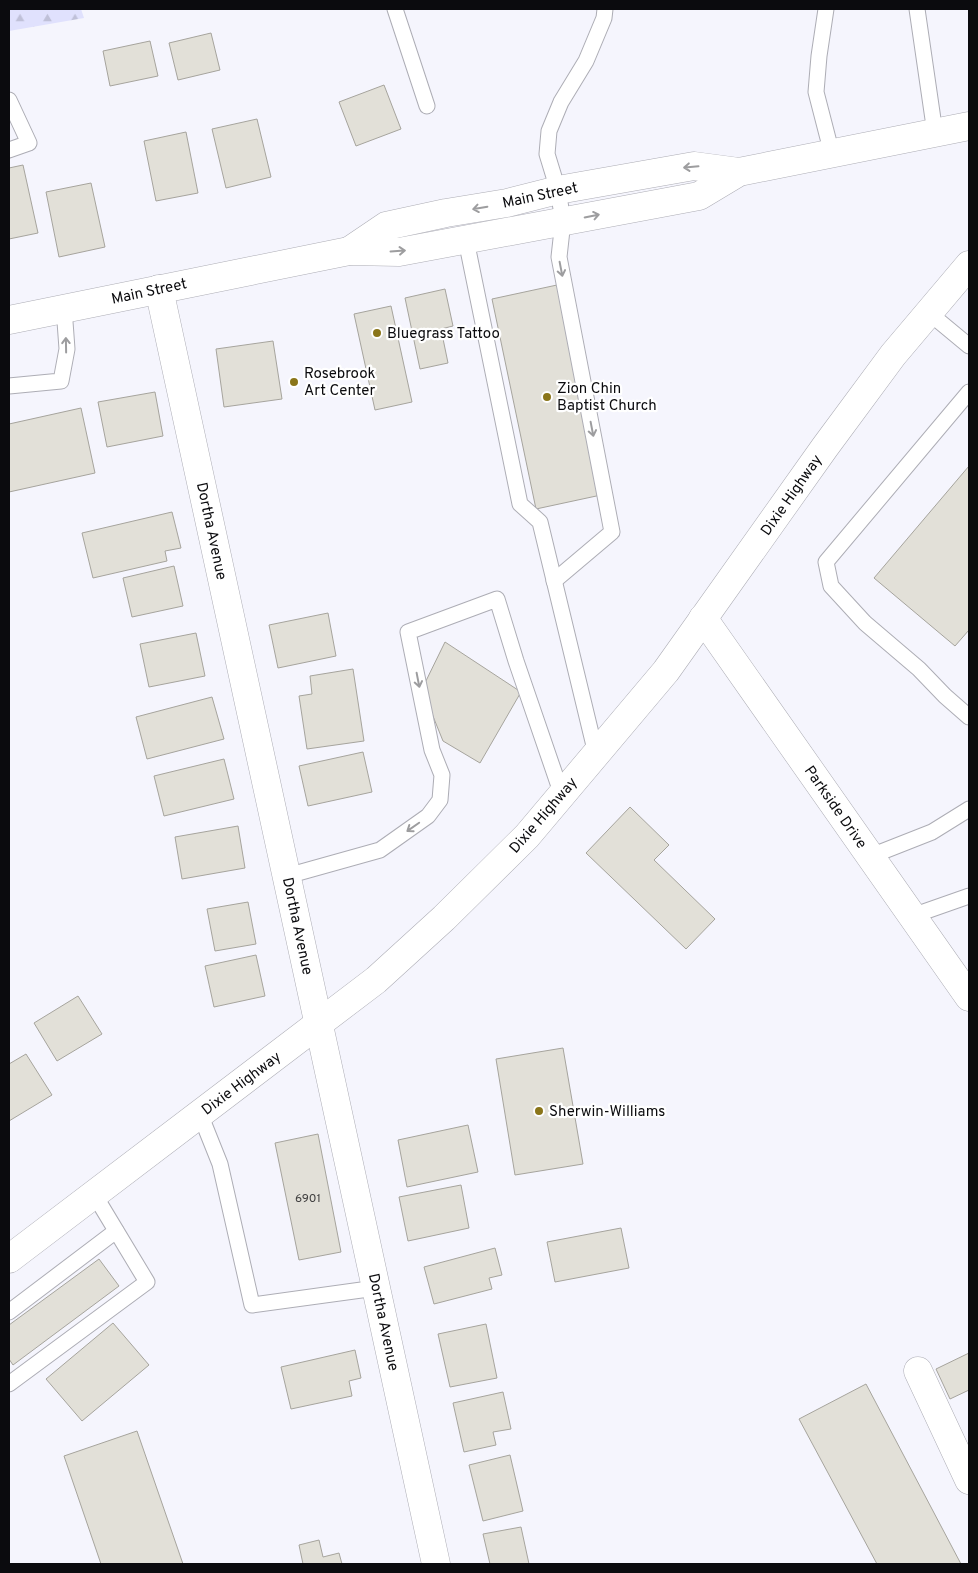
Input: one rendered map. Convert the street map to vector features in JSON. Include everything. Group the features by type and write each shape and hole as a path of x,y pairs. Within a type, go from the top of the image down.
{"street":[{"name":"Main Street","path":"349,251 386,226 507,203 558,190 694,166 739,172 969,126"},
{"name":"Main Street","path":"9,320 349,251 399,252 699,196 739,172"},
{"name":"Dixie Highway","path":"9,1259 376,980 444,918 528,836 666,671 825,447 928,312 969,265"},
{"name":"Dortha Avenue","path":"159,289 436,1564"},
{"name":"Parkside Drive","path":"704,618 969,997"},
{"path":"918,1371 969,1480"}],"lane":[{"path":"395,9 427,106"},
{"path":"554,581 612,532 559,257 563,221 558,190 547,154 549,131 561,102 586,61 604,18 605,9"},
{"path":"826,9 816,92 832,154"},
{"path":"916,9 935,133"},
{"path":"9,100 29,143 9,150"},
{"path":"466,240 520,504 540,522 596,754"},
{"path":"9,386 61,381 67,349 64,308"},
{"path":"928,312 969,346"},
{"path":"969,392 826,562 831,586 864,623 919,669 969,717"},
{"path":"287,876 380,850 428,816 440,800 442,775 432,750 408,632 497,599 562,795"},
{"path":"871,856 932,832 969,810"},
{"path":"912,916 969,896"},
{"path":"200,1114 220,1164 252,1305 376,1288"},
{"path":"9,1384 50,1346 93,1314 147,1282 94,1194"},
{"path":"19,1309 65,1276 116,1231"}],"green space":[{"path":"9,9 81,9 84,18 9,31"}],"building":[{"path":"211,33 220,70 178,80 169,43"},
{"path":"150,41 158,76 110,86 103,51"},
{"path":"384,85 401,129 356,146 339,102"},
{"path":"257,119 271,177 226,188 212,129"},
{"path":"186,132 198,193 156,201 144,141"},
{"path":"23,165 38,233 9,239 9,168"},
{"path":"91,183 105,247 59,257 46,192"},
{"name":"Zion Chin Baptist Church","path":"557,285 601,495 536,509 492,299"},
{"path":"445,289 453,326 441,329 448,363 420,369 405,298"},
{"path":"391,306 412,402 375,410 354,314"},
{"path":"273,341 282,399 224,407 216,349"},
{"path":"155,392 163,436 107,447 98,402"},
{"path":"81,408 95,473 9,492 9,424"},
{"path":"969,466 969,630 955,646 874,578"},
{"path":"172,512 181,548 165,551 167,561 93,578 82,533"},
{"path":"174,566 183,606 132,617 123,578"},
{"path":"328,613 336,656 278,668 269,625"},
{"path":"196,633 205,676 149,687 140,644"},
{"path":"445,642 521,692 480,763 443,741 422,689"},
{"path":"353,669 364,741 307,749 299,696 312,694 310,676"},
{"path":"212,697 224,739 147,759 136,717"},
{"path":"363,752 372,792 308,806 299,766"},
{"path":"224,759 234,799 164,816 154,776"},
{"path":"630,807 669,845 654,860 715,919 686,949 586,853"},
{"path":"238,826 245,868 182,879 175,837"},
{"path":"248,902 256,944 215,951 207,909"},
{"path":"256,955 265,996 214,1007 205,966"},
{"path":"78,996 102,1034 57,1061 34,1023"},
{"name":"Sherwin-Williams","path":"563,1048 583,1164 515,1175 496,1059"},
{"path":"26,1054 52,1095 9,1121 9,1064"},
{"path":"468,1125 478,1172 407,1187 398,1140"},
{"path":"318,1134 341,1252 299,1260 275,1143"},
{"path":"461,1185 469,1228 408,1241 399,1197"},
{"path":"621,1228 629,1268 555,1282 547,1242"},
{"path":"495,1248 502,1275 489,1278 492,1289 434,1304 424,1267"},
{"path":"99,1259 119,1286 13,1365 9,1359 9,1325"},
{"path":"113,1323 149,1365 82,1421 46,1379"},
{"path":"486,1324 497,1378 450,1387 438,1334"},
{"path":"355,1350 361,1378 349,1381 352,1396 291,1409 281,1367"},
{"path":"969,1353 969,1390 950,1399 936,1369"},
{"path":"866,1384 961,1564 877,1564 799,1419"},
{"path":"503,1392 511,1429 493,1432 496,1445 464,1452 453,1403"},
{"path":"137,1431 183,1564 101,1564 64,1456"},
{"path":"510,1455 523,1511 483,1521 469,1465"},
{"path":"521,1527 529,1564 490,1564 483,1534"},
{"path":"319,1540 323,1557 339,1553 342,1564 303,1564 299,1545"}],"place":[{"name":"Bluegrass Tattoo","path":"377,333"},
{"name":"Rosebrook Art Center","path":"294,382"},
{"name":"Zion Chin Baptist Church","path":"547,397"},
{"name":"Sherwin-Williams","path":"539,1111"}]}
